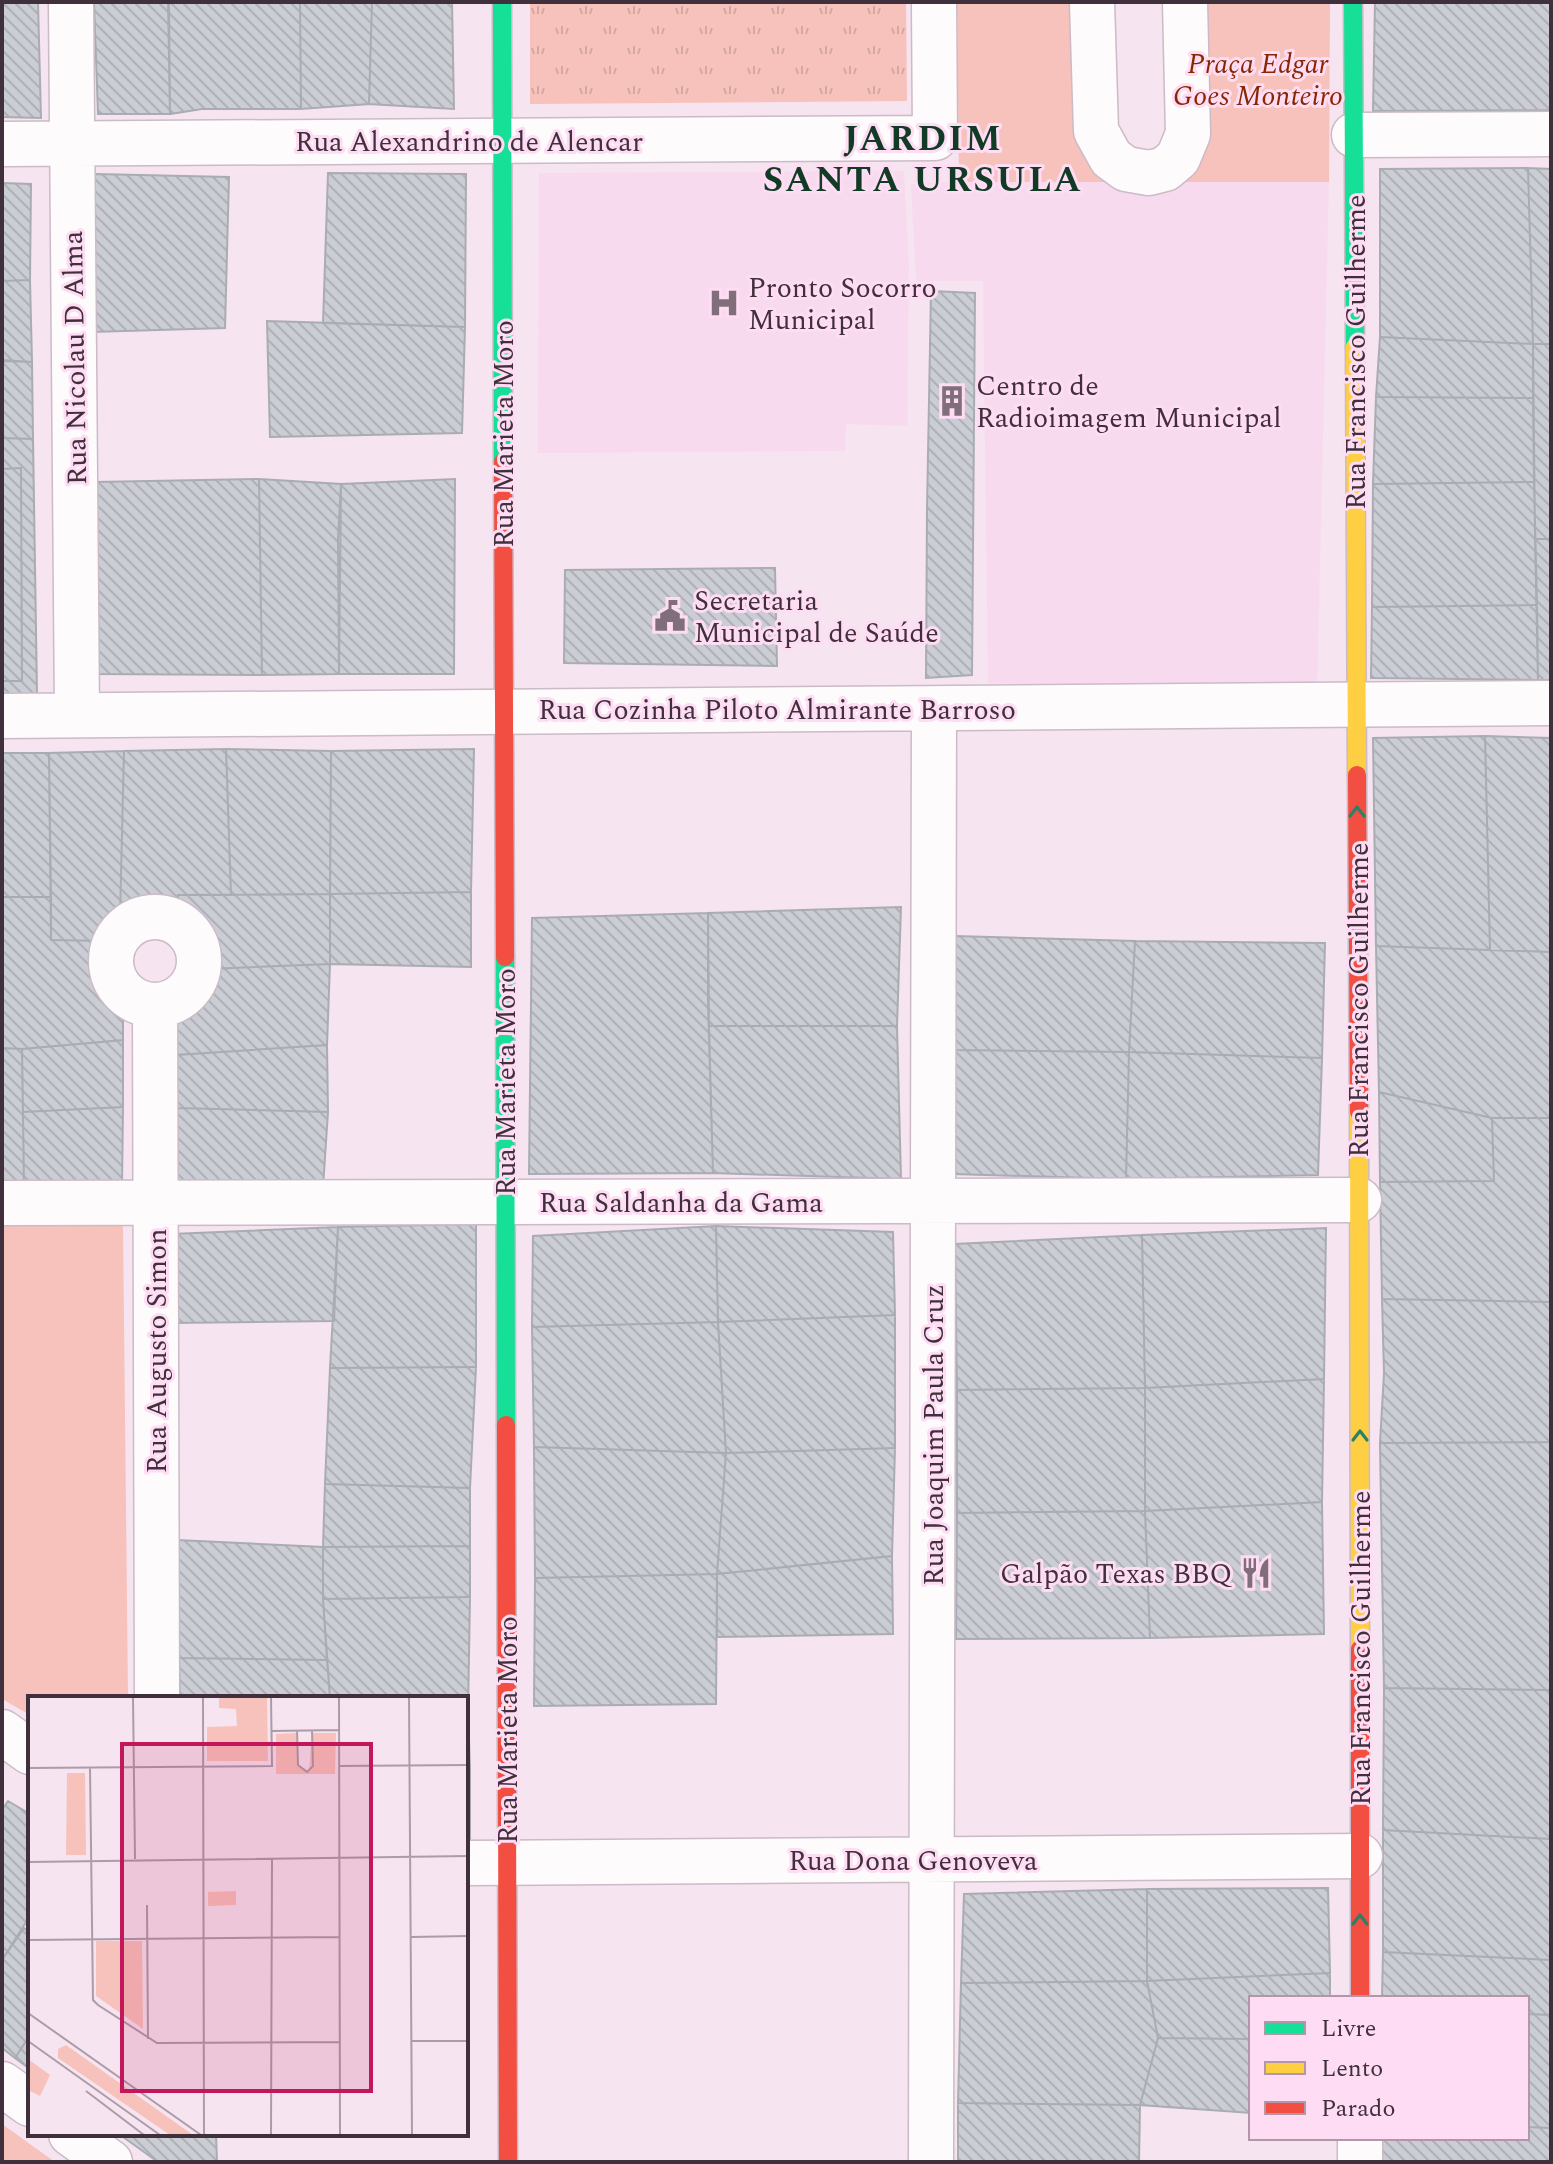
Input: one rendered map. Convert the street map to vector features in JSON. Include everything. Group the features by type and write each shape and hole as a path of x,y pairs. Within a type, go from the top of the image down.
{"street":[{"name":"Rua Nicolau D Alma","path":"71,2 77,715"},
{"name":"Rua Marieta Moro","path":"502,2 505,1202 486,1863 508,2162"},
{"name":"Rua Alexandrino de Alencar","path":"2,144 935,138 934,2"},
{"path":"1092,2 1096,131 1111,158 1126,169 1149,173 1165,169 1178,158 1188,134 1185,2"},
{"name":"Rua Francisco Guilherme","path":"1353,2 1360,1996"},
{"path":"1354,135 1551,134"},
{"name":"Rua Cozinha Piloto Almirante Barroso","path":"2,716 1551,703"},
{"name":"Rua Joaquim Paula Cruz","path":"931,2162 934,709"},
{"name":"Rua Augusto Simon","path":"155,1005 157,1696"},
{"name":"Rua Saldanha da Gama","path":"2,1203 1359,1200"},
{"path":"2,1732 28,1751"},
{"name":"Rua Dona Genoveva","path":"486,1863 1360,1856"},
{"path":"2,2084 28,2103"},
{"path":"74,2136 110,2162"},
{"path":"1360,2140 1360,2162"}],"shaded area":[{"name":"Pronto Socorro Municipal","path":"904,171 909,268 907,426 846,424 845,451 538,453 539,173"},
{"path":"1329,182 1317,692 988,683 983,281 916,281 911,184"}],"green space":[{"path":"530,2 906,2 907,101 530,104"},
{"name":"Praça Edgar Goes Monteiro","path":"957,2 1092,2 1096,131 1165,169 1185,2 1330,2 1329,182 959,182"},
{"path":"2,1226 123,1226 128,1696 28,1696 28,1714 2,1699"},
{"path":"2,2124 55,2162 2,2162"}],"building":[{"path":"2,2 38,2 41,118 2,117"},
{"path":"94,2 169,2 170,114 98,114"},
{"path":"168,2 300,2 301,109 202,109 170,114"},
{"path":"300,2 372,2 369,104 301,109"},
{"path":"372,2 452,2 454,109 369,104"},
{"path":"1375,2 1551,2 1551,110 1373,111"},
{"path":"1528,168 1551,169 1551,344 1533,344"},
{"path":"1528,168 1533,344 1380,337 1380,169"},
{"path":"328,173 466,174 465,327 323,323"},
{"path":"95,174 229,177 225,328 92,332"},
{"path":"2,183 31,184 30,280 2,281"},
{"path":"30,280 32,362 2,360 2,281"},
{"name":"Centro de Radioimagem Municipal","path":"931,291 975,293 972,675 926,678 927,509"},
{"path":"267,321 465,327 462,433 270,437"},
{"path":"1380,337 1533,344 1533,398 1376,397"},
{"path":"1533,344 1551,344 1551,539 1535,539"},
{"path":"2,361 32,362 33,439 2,438"},
{"path":"1376,397 1533,398 1534,482 1373,484"},
{"path":"2,438 33,439 37,695 2,694"},
{"path":"21,468 22,681 2,681 2,469"},
{"path":"259,479 341,484 339,674 262,675"},
{"path":"259,479 262,675 96,674 95,482"},
{"path":"455,479 454,674 339,674 338,538 341,484"},
{"path":"1534,482 1537,605 1372,607 1373,484"},
{"path":"1535,539 1551,539 1551,680 1538,680"},
{"name":"Secretaria Municipal de Saúde","path":"775,568 777,666 564,663 565,570"},
{"path":"1537,605 1538,680 1371,678 1372,607"},
{"path":"1485,736 1551,738 1551,952 1490,950"},
{"path":"1485,736 1490,950 1376,946 1373,738"},
{"path":"226,749 331,751 330,894 231,895"},
{"path":"226,749 231,895 178,895 178,912 168,906 153,905 137,908 120,917 124,751"},
{"path":"474,749 471,892 330,894 331,751"},
{"path":"124,751 120,917 106,933 104,941 51,940 49,753"},
{"path":"2,753 49,753 51,897 2,897"},
{"path":"471,892 471,967 330,964 330,894"},
{"path":"330,894 330,964 208,969 207,949 198,929 178,912 178,895"},
{"path":"2,897 51,897 51,940 104,941 100,950 102,973 107,987 123,1004 123,1040 2,1048"},
{"path":"901,907 897,1026 709,1026 708,913"},
{"path":"708,913 713,1173 529,1174 532,918"},
{"path":"955,936 1135,941 1129,1052 953,1050"},
{"path":"1135,941 1325,943 1322,1058 1129,1052"},
{"path":"1376,946 1551,952 1551,1118 1492,1118 1379,1092"},
{"path":"330,964 327,1045 176,1055 174,1011 202,985 208,969"},
{"path":"709,1026 897,1026 901,1179 713,1173"},
{"path":"123,1040 123,1107 23,1112 22,1049"},
{"path":"327,1045 328,1112 177,1108 176,1055"},
{"path":"2,1048 22,1049 24,1187 2,1187"},
{"path":"953,1050 1129,1052 1126,1179 953,1174"},
{"path":"1129,1052 1322,1058 1318,1175 1126,1179"},
{"path":"1379,1092 1492,1118 1494,1181 1380,1182"},
{"path":"123,1107 122,1185 24,1187 23,1112"},
{"path":"177,1108 328,1112 323,1187 176,1183"},
{"path":"1492,1118 1551,1118 1551,1302 1382,1299 1380,1182 1494,1181"},
{"path":"476,1224 476,1367 330,1368 338,1227"},
{"path":"716,1226 718,1322 532,1327 533,1236"},
{"path":"716,1226 893,1232 895,1315 718,1322"},
{"path":"338,1227 334,1321 173,1323 172,1234"},
{"path":"1326,1228 1324,1379 1145,1388 1142,1235"},
{"path":"1142,1235 1145,1388 957,1390 955,1244"},
{"path":"1382,1299 1551,1302 1551,1442 1380,1443 1384,1373"},
{"path":"895,1315 895,1448 726,1453 718,1322"},
{"path":"718,1322 726,1453 534,1447 532,1327"},
{"path":"476,1367 470,1488 325,1484 330,1368"},
{"path":"1324,1379 1322,1502 1145,1511 1145,1388"},
{"path":"1145,1388 1145,1511 957,1513 957,1390"},
{"path":"1551,1442 1551,1690 1384,1688 1380,1443"},
{"path":"534,1447 726,1453 717,1574 535,1578"},
{"path":"895,1448 892,1556 717,1574 726,1453"},
{"path":"325,1484 470,1488 470,1546 323,1547"},
{"path":"1322,1502 1324,1634 1150,1638 1145,1511"},
{"path":"1145,1511 1150,1638 956,1639 957,1513"},
{"path":"177,1540 323,1547 327,1660 179,1658"},
{"path":"470,1546 470,1597 323,1599 323,1547"},
{"path":"892,1556 893,1634 717,1637 717,1574"},
{"path":"717,1574 716,1704 534,1706 535,1578"},
{"path":"470,1597 468,1712 468,1696 330,1696 323,1599"},
{"path":"179,1658 327,1660 330,1696 180,1696"},
{"path":"1384,1688 1551,1690 1551,1839 1383,1830"},
{"path":"468,1712 470,1768 468,1768"},
{"path":"468,1768 470,1768 468,1840"},
{"path":"8,1801 28,1813 28,1919 2,1960 2,1810"},
{"path":"1383,1830 1551,1839 1551,1960 1383,1952"},
{"path":"1328,1888 1330,1973 1147,1981 1147,1889"},
{"path":"1147,1889 1147,1981 961,1983 964,1894"},
{"path":"24,1928 28,1931 28,2038 15,2058 2,2048 2,1960"},
{"path":"1383,1952 1551,1960 1551,2015 1529,2014 1529,1996 1382,1996"},
{"path":"1330,1973 1330,1996 1249,1996 1249,2039 1158,2038 1147,1981"},
{"path":"1147,1981 1158,2038 1140,2105 958,2103 961,1983"},
{"path":"1529,2014 1551,2015 1551,2128 1529,2127"},
{"path":"28,2038 28,2068 15,2058"},
{"path":"1158,2038 1249,2039 1249,2113 1140,2105"},
{"path":"958,2103 1140,2105 1139,2162 958,2162"},
{"path":"1529,2127 1551,2128 1551,2162 1382,2162 1381,2140 1529,2140"},
{"path":"122,2136 216,2136 217,2162 158,2162"}],"traffic: fast":[{"path":"502,2 503,462"},
{"path":"1353,2 1355,347"},
{"path":"505,957 506,1425"}],"traffic: slow":[{"path":"1355,347 1357,775"},
{"path":"1359,1112 1360,1649"}],"traffic: jam":[{"path":"503,462 505,957"},
{"path":"1357,775 1359,1112"},
{"path":"506,1425 508,2162"},
{"path":"1360,1649 1360,1996"}],"place":[{"name":"Pronto Socorro Municipal","path":"724,303"},
{"name":"Centro de Radioimagem Municipal","path":"952,401"},
{"name":"Secretaria Municipal de Saúde","path":"670,616"},
{"name":"Galpão Texas BBQ","path":"1256,1573"}],"district":[{"name":"JARDIM SANTA URSULA","path":"923,158"}]}
